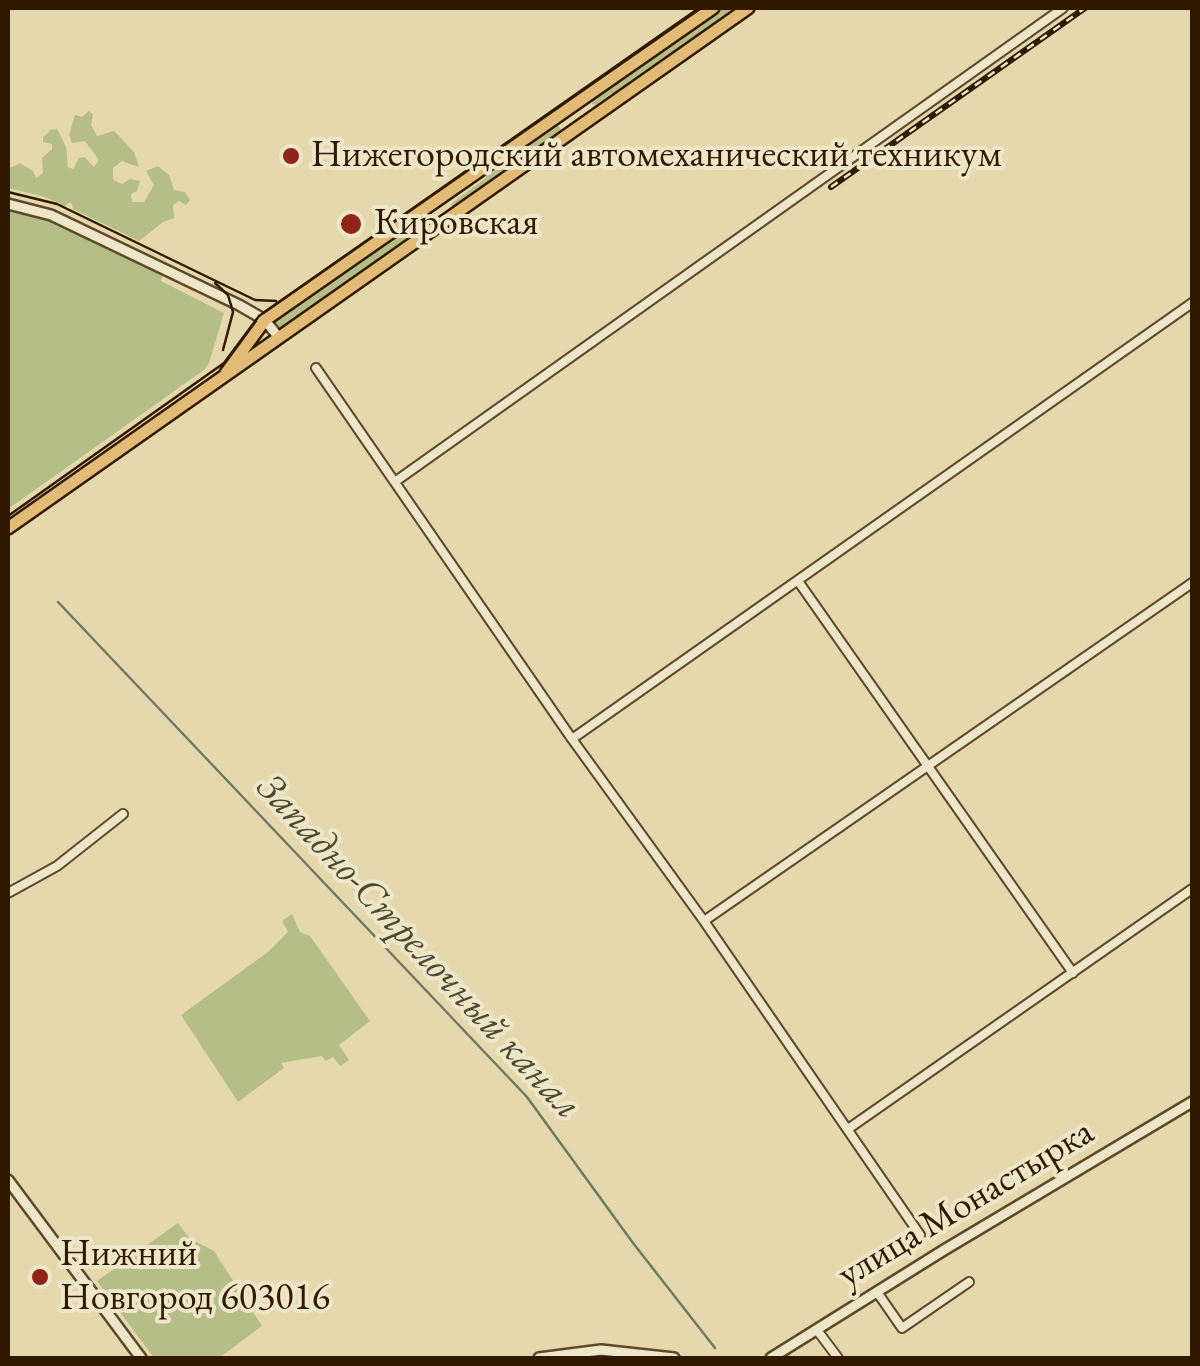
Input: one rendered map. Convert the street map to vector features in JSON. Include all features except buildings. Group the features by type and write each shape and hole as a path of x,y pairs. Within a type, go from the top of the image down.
{"main road":[{"path":"224,377 265,320 713,8"},
{"path":"8,528 748,8"},
{"path":"574,105 584,123"},
{"path":"438,201 450,219"}],"street":[{"path":"396,481 1063,8"},
{"path":"8,204 50,215 265,320 279,338"},
{"path":"572,740 1192,303"},
{"path":"316,368 920,1235"},
{"path":"798,581 1072,973"},
{"path":"704,921 1192,583"},
{"path":"8,893 57,866 123,814"},
{"path":"848,1129 1192,889"},
{"name":"улица Монастырка","path":"771,1358 1192,1102"},
{"path":"8,1180 141,1358"},
{"path":"876,1292 902,1328 969,1282"},
{"path":"817,1330 838,1358"},
{"path":"540,1358 602,1350 674,1358"}],"green space":[{"path":"723,8 744,8 621,93 592,104 594,98"},
{"path":"89,111 97,136 114,131 134,152 139,167 122,161 113,168 113,180 122,184 130,179 140,181 137,191 131,194 132,202 144,202 154,185 146,171 158,166 169,175 174,190 185,192 190,200 186,205 179,201 173,205 174,218 139,241 73,209 71,202 65,206 8,188 8,169 20,163 33,171 36,178 43,173 42,158 52,144 43,142 43,137 51,130 57,129 66,147 68,167 73,169 79,158 85,157 94,167 99,160 85,141 72,143 69,135 75,115 82,117"},
{"path":"557,124 564,133 451,207 486,178 487,172"},
{"path":"8,209 45,219 163,275 161,281 224,313 204,370 8,509"},
{"path":"426,215 433,216 432,222 282,331 277,326 275,321 286,312"},
{"path":"292,914 300,932 310,936 370,1021 339,1045 349,1060 340,1066 333,1057 326,1061 322,1056 281,1063 284,1068 238,1102 181,1015 268,952 288,932 282,921"},
{"path":"178,1223 189,1238 214,1251 262,1326 219,1358 154,1358 97,1281"}],"waterway":[{"name":"Западно-Стрелочный канал","path":"58,602 527,1097 715,1348"}],"tram line":[{"path":"8,516 224,363 259,316 699,8"},
{"path":"8,192 57,204 255,300 276,301"},
{"path":"215,283 228,295 233,312 223,350"}],"railway":[{"path":"831,187 1085,8"}],"place":[{"name":"Нижегородский автомеханический техникум","path":"291,156"},
{"name":"Кировская","path":"351,224"},
{"name":"Нижний Новгород 603016","path":"40,1277"}]}
